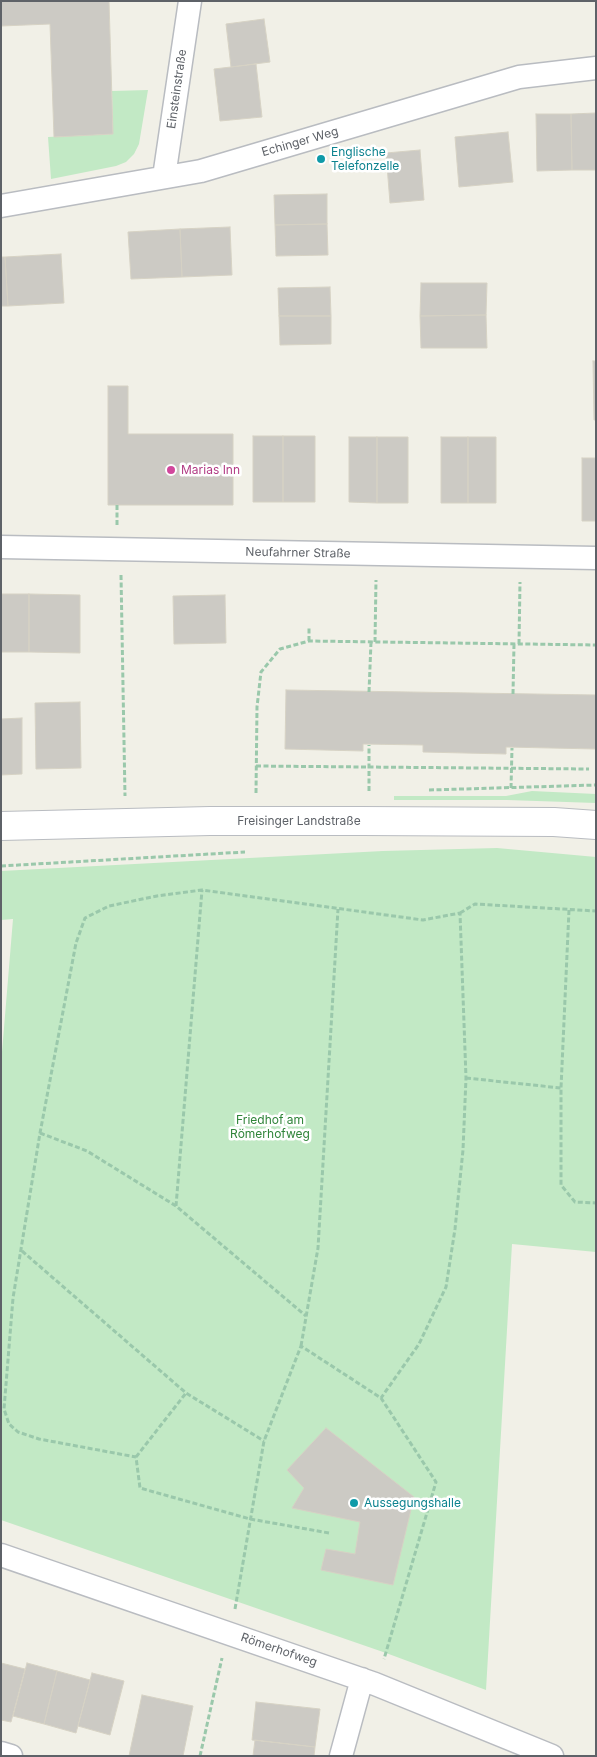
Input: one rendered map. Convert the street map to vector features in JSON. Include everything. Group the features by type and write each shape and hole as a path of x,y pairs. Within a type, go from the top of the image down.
{"street":[{"name":"Einsteinstraße","path":"164,177 190,1"},
{"name":"Echinger Weg","path":"1,206 201,172 519,78 596,68"},
{"name":"Neufahrner Straße","path":"1,547 596,558"},
{"name":"Freisinger Landstraße","path":"1,826 210,821 554,822 596,825"},
{"name":"Römerhofweg","path":"1,1555 368,1681 552,1756"},
{"path":"341,1756 368,1681"},
{"path":"1,1753 11,1756"}],"path":[{"path":"117,505 117,533"},
{"path":"120,572 126,796"},
{"path":"369,692 376,577"},
{"path":"519,644 520,578"},
{"path":"309,628 309,641"},
{"path":"256,793 257,707 261,672 280,649 309,641 596,645"},
{"path":"513,694 514,644"},
{"path":"369,745 369,791"},
{"path":"511,788 512,748"},
{"path":"256,766 589,770"},
{"path":"176,1206 202,890"},
{"path":"136,1458 39,1439 18,1432 9,1424 4,1409 13,1298 40,1133 76,943 85,918 109,906 157,896 202,890 423,920 460,913 475,904 596,911"},
{"path":"200,1756 228,1632 236,1605 264,1441 301,1346 307,1316 318,1248 338,909"},
{"path":"569,910 561,1088 561,1185 575,1202 596,1202"},
{"path":"381,1398 419,1344 446,1288 455,1229 463,1150 466,1078 460,913"},
{"path":"466,1078 561,1088"},
{"path":"40,1133 87,1151 176,1206 307,1316"},
{"path":"21,1250 186,1393 264,1441"},
{"path":"301,1346 381,1398 436,1482 384,1658 368,1681"},
{"path":"186,1393 136,1458 140,1488 250,1519 329,1533"}],"green space":[{"path":"148,90 139,144 134,154 126,162 116,166 51,179 48,137 113,134 112,91"},
{"path":"532,791 596,794 596,803 507,800 394,800 394,796 506,796"},
{"name":"Friedhof am Römerhofweg","path":"497,848 596,857 596,1252 512,1244 486,1690 386,1653 1,1520 1,1064 13,919 1,920 1,871 383,851"}],"building":[{"path":"1,1 109,1 113,134 54,137 50,24 1,26"},
{"path":"264,19 270,62 231,67 226,24"},
{"path":"256,64 262,117 220,121 214,69"},
{"path":"596,113 596,170 572,170 571,114"},
{"path":"536,114 571,114 572,170 537,171"},
{"path":"508,132 513,182 459,187 455,137"},
{"path":"420,150 424,200 390,203 386,153"},
{"path":"327,194 327,224 275,225 274,195"},
{"path":"327,224 328,255 276,256 275,225"},
{"path":"230,227 232,275 182,277 180,229"},
{"path":"180,229 182,277 131,279 128,232"},
{"path":"61,254 64,303 8,306 5,257"},
{"path":"1,257 5,257 8,306 1,306"},
{"path":"421,283 487,283 486,315 420,316"},
{"path":"330,287 331,316 279,316 278,288"},
{"path":"486,315 487,348 421,348 420,316"},
{"path":"279,316 331,316 331,344 280,345"},
{"path":"593,361 596,361 596,420 594,420"},
{"name":"Marias Inn","path":"108,386 128,386 128,434 233,434 233,505 108,505"},
{"path":"253,436 283,436 283,502 253,502"},
{"path":"283,436 315,436 315,502 283,502"},
{"path":"349,437 377,437 377,503 349,502"},
{"path":"377,437 408,437 408,503 377,503"},
{"path":"441,437 468,437 468,503 441,503"},
{"path":"468,437 496,437 496,503 468,503"},
{"path":"582,458 596,458 596,521 582,521"},
{"path":"1,594 29,594 29,652 1,652"},
{"path":"29,594 80,595 80,653 29,652"},
{"path":"225,595 226,643 174,644 173,596"},
{"path":"286,690 596,695 596,749 506,747 506,754 423,752 423,745 363,744 363,751 285,749"},
{"path":"80,702 81,768 36,769 35,703"},
{"path":"22,718 22,774 1,775 1,719"},
{"name":"Aussegungshalle","path":"326,1428 414,1497 393,1585 321,1570 326,1549 355,1554 360,1522 292,1508 304,1488 287,1470"},
{"path":"1,1663 25,1669 11,1722 1,1720"},
{"path":"27,1663 57,1671 44,1724 13,1716"},
{"path":"57,1671 90,1680 76,1733 44,1724"},
{"path":"92,1673 124,1681 110,1735 78,1726"},
{"path":"142,1695 193,1706 183,1756 129,1756"},
{"path":"256,1702 320,1709 315,1747 252,1740"},
{"path":"255,1740 315,1747 314,1756 253,1756"}],"place":[{"name":"Englische Telefonzelle","path":"321,159"},
{"name":"Marias Inn","path":"171,470"},
{"name":"Aussegungshalle","path":"354,1503"}]}
